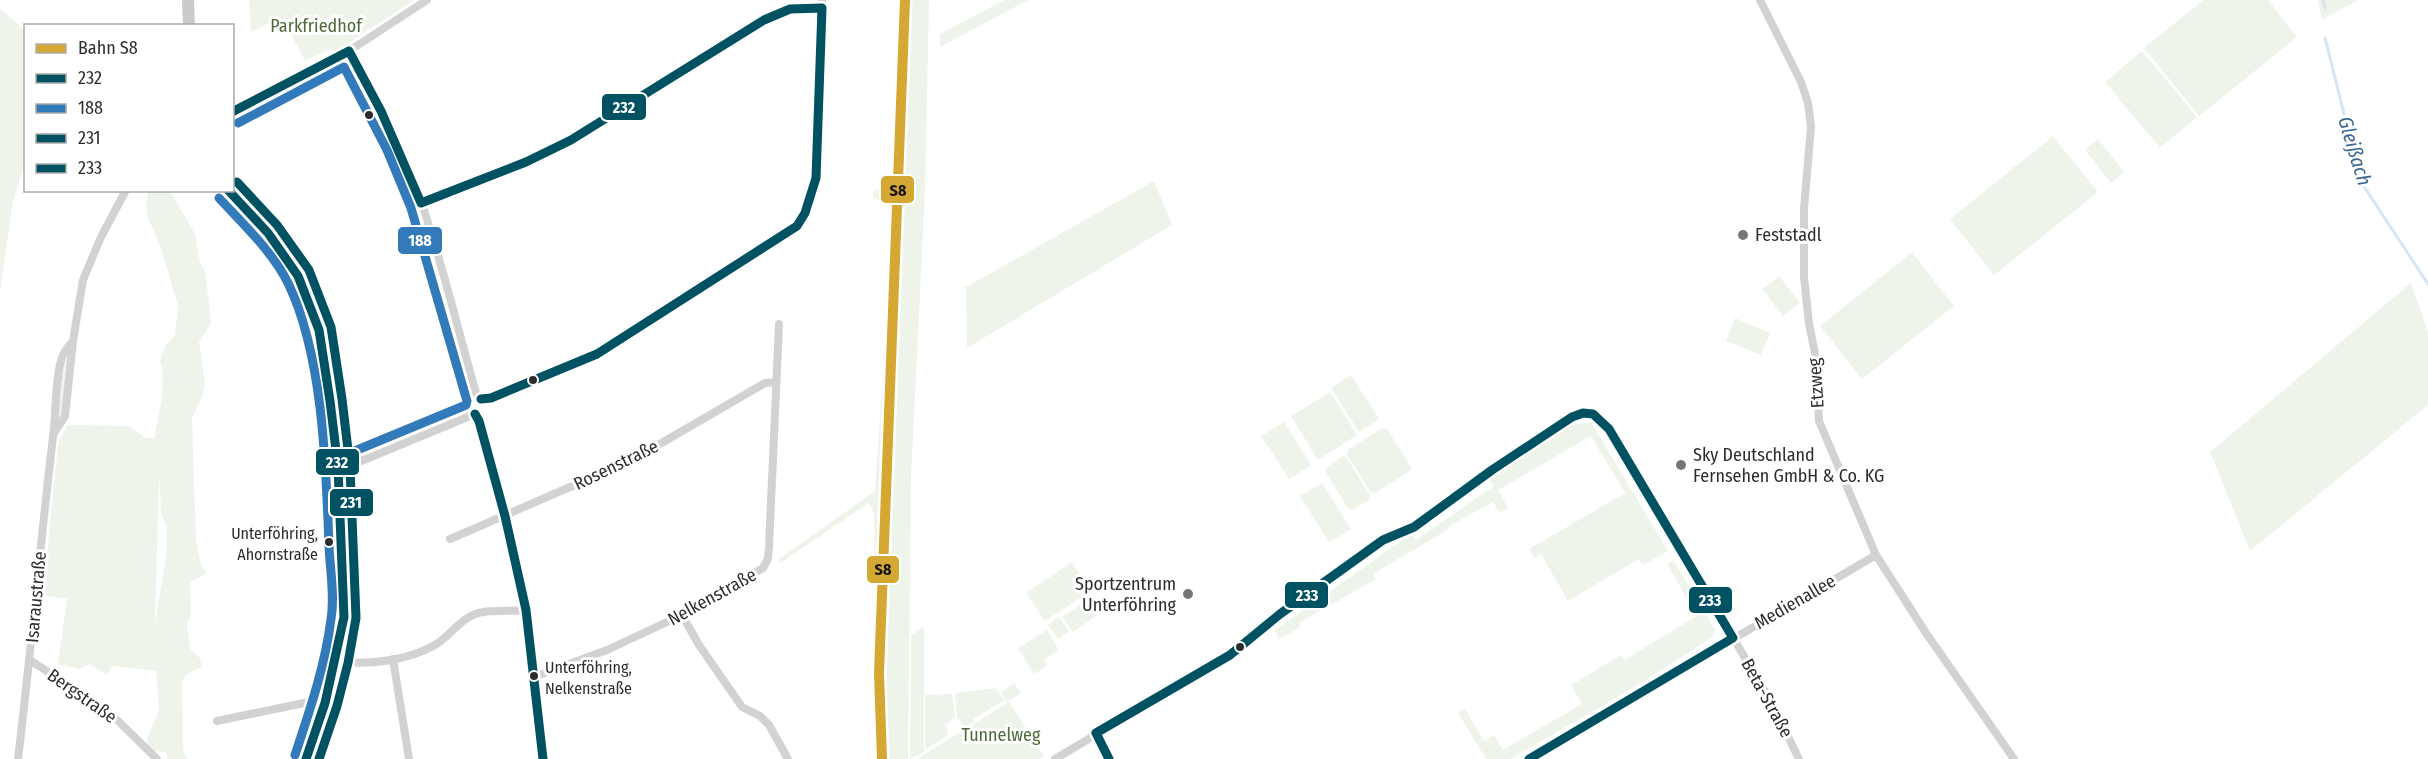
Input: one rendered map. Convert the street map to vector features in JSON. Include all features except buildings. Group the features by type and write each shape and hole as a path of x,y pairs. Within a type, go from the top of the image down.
{"main road":[{"path":"188,0 189,24"},
{"path":"230,192 268,233 295,271 309,301 319,330 338,467 344,616 325,703 306,759"}],"street":[{"path":"234,111 349,51 427,0"},
{"name":"Etzweg","path":"1760,0 1801,82 1808,103 1811,126 1804,209 1804,277 1809,323 1817,364 1819,421 1876,555 1926,633 2014,759"},
{"path":"421,203 526,162 571,140 764,20 790,9 822,4 816,182 806,213 797,226 597,354 491,398 481,399"},
{"path":"349,51 381,111 421,203 448,288 474,386 481,399"},
{"name":"Isaraustraße","path":"18,759 60,363 66,348 73,341 83,280 101,237 125,192"},
{"name":"Nelkenstraße","path":"534,677 607,651 682,615 763,568 768,559 779,324"},
{"name":"Rosenstraße","path":"450,539 646,452 765,383 776,382"},
{"path":"338,467 347,467 475,414 481,399"},
{"name":"Beta-Straße","path":"1096,733 1230,655 1280,614 1383,540 1414,527 1492,470 1578,413 1591,412 1605,423 1775,708 1799,759"},
{"path":"475,414 479,421 505,516 526,610 543,759"},
{"name":"Medienallee","path":"1529,759 1876,555"},
{"path":"336,661 363,662 393,659 424,651 437,644 471,616 526,610"},
{"path":"682,615 699,645 742,707 760,716 769,725 788,759"},
{"path":"393,659 409,759"},
{"name":"Bergstraße","path":"30,660 110,713 157,759"},
{"path":"217,721 309,702 325,703"},
{"path":"1055,759 1096,733 1109,759"}],"green space":[{"name":"Parkfriedhof","path":"249,0 414,0 334,53 331,48 305,61 287,27 275,33 269,23 251,32"},
{"name":"Tunnelweg","path":"898,0 929,0 925,192 911,478 908,759 877,759 874,514 869,503 780,563 779,559 875,491 889,278"},
{"path":"1004,0 1028,0 940,47 940,34"},
{"path":"2203,0 2268,0 2297,37 2199,116 2144,48"},
{"path":"2318,0 2358,0 2322,20"},
{"path":"0,8 24,30 24,165 13,202 0,293"},
{"path":"2142,51 2197,117 2160,148 2105,82"},
{"path":"2053,136 2098,192 1994,275 1950,219"},
{"path":"2098,139 2124,172 2111,183 2085,150"},
{"path":"1154,181 1172,225 967,348 966,287"},
{"path":"887,185 888,194 880,201 874,198 873,192"},
{"path":"148,192 171,192 195,234 200,262 205,272 211,323 199,342 205,382 202,397 192,418 196,539 201,564 207,574 190,582 191,615 187,625 190,649 200,658 202,667 186,674 182,683 183,749 187,759 168,759 166,752 153,751 149,747 147,739 159,710 156,671 113,666 106,675 90,664 79,669 58,664 67,599 43,595 58,444 67,425 129,426 146,438 154,438 162,397 163,374 160,361 165,346 175,335 178,306 162,251 148,218 146,206","holes":["159,473 161,512 167,527 167,551 155,623"]},
{"path":"1912,252 1954,306 1862,379 1820,326"},
{"path":"1779,276 1800,303 1783,316 1762,289"},
{"path":"2411,283 2428,332 2428,405 2250,551 2210,452"},
{"path":"1735,318 1770,333 1761,355 1726,341"},
{"path":"66,359 68,362 63,414 58,420 62,362"},
{"path":"1351,375 1379,419 1359,432 1331,388"},
{"path":"1330,392 1357,435 1318,460 1291,416"},
{"path":"1284,422 1311,465 1289,479 1261,436"},
{"path":"1591,422 1668,551 1643,565 1639,559 1568,601 1541,554 1534,558 1529,549 1625,493 1591,436 1498,490 1508,508 1500,513 1493,502 1448,527 1449,529 1373,574 1376,579 1299,623 1301,627 1279,639 1275,630 1411,534 1416,540 1494,486 1488,479 1561,427"},
{"path":"1382,428 1387,429 1411,467 1410,471 1375,493 1370,491 1347,455 1348,450"},
{"path":"1343,456 1346,457 1370,495 1369,500 1352,510 1348,508 1325,472 1327,467"},
{"path":"1322,483 1351,529 1329,542 1300,496"},
{"path":"1673,560 1715,630 1711,638 1635,687 1510,759 1486,759 1458,713 1465,709 1484,741 1494,735 1503,750 1582,704 1571,685 1621,655 1624,660 1697,616 1667,564"},
{"path":"1072,562 1091,591 1045,621 1026,593"},
{"path":"1089,599 1099,614 1073,632 1062,617"},
{"path":"1059,617 1069,631 1058,639 1048,625"},
{"path":"924,627 924,753 910,759 911,635"},
{"path":"1047,630 1059,650 1044,660 1047,666 1034,674 1018,648"},
{"path":"1014,683 1021,693 1007,702 1001,693"},
{"path":"996,688 1004,700 974,719 973,723 962,730 960,727 962,724 957,718 955,693"},
{"path":"952,694 955,717 945,726 948,729 947,736 925,749 925,695"},
{"name":"Tunnelweg","path":"1009,702 1044,756 1039,759 917,759"}],"waterway":[{"name":"Gleißach","path":"2323,0 2325,8"},
{"name":"Gleißach","path":"2325,38 2361,182 2428,284"}],"rail line":[{"name":"S8","path":"882,759 879,673 905,0"}],"transit line":[{"name":"232","path":"421,203 526,162 571,140 764,20 790,9 822,8"},
{"name":"232","path":"481,399 491,398 597,354 797,226 805,213 816,178 822,8"},
{"name":"232","path":"349,51 381,111 421,203"},
{"name":"232","path":"234,111 349,51"},
{"name":"188","path":"238,123 344,67 387,150 411,208 467,401 466,405 345,455 338,455"},
{"name":"231","path":"237,182 277,225 309,270 331,327 342,399 350,467 356,618 337,706 319,759"},
{"name":"232","path":"230,192 268,233 298,276 319,330 330,401 338,467 344,617 325,703 306,759"},
{"name":"188","path":"219,198 265,249 288,283 300,312 316,377 324,447 332,610 321,671 295,755"},
{"name":"233","path":"1109,759 1096,733 1230,655 1280,614 1383,540 1414,527 1492,470 1572,417 1583,413 1593,414 1609,429 1733,638 1529,759"},
{"name":"232","path":"475,414 479,421 505,516 526,610 543,759"}],"place":[{"name":"Feststadl","path":"1743,235"},
{"name":"Sky Deutschland Fernsehen GmbH & Co. KG","path":"1681,465"},
{"name":"Unterföhring, Ahornstraße","path":"329,542"},
{"name":"Sportzentrum Unterföhring","path":"1188,594"},
{"name":"Unterföhring, Nelkenstraße","path":"534,676"}]}
